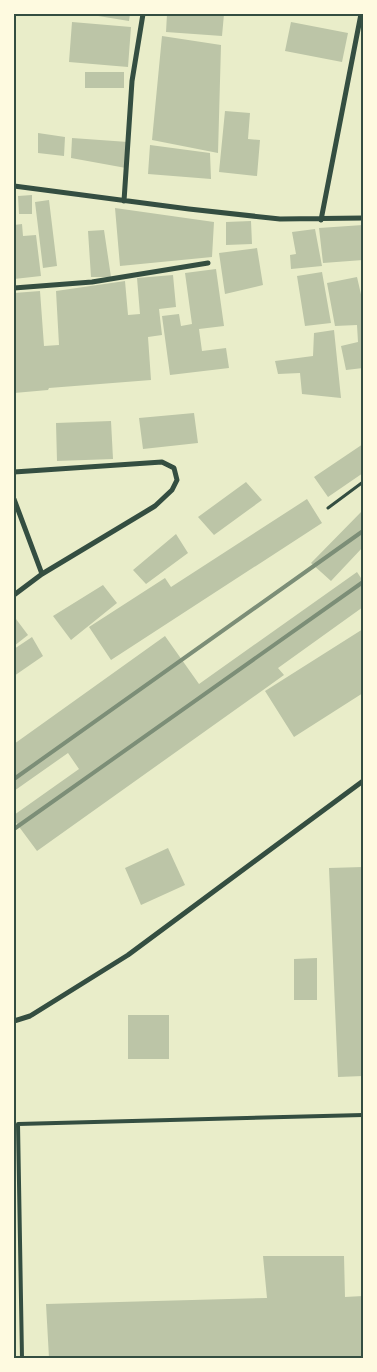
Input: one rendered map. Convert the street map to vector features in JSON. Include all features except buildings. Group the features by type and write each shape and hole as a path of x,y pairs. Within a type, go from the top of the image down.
{"street":[{"path":"124,201 132,82 143,14"},
{"path":"321,220 361,14"},
{"path":"14,186 280,219 363,218"},
{"path":"14,288 92,282 208,263"},
{"path":"14,472 162,462 174,468 177,480 172,490 155,506 42,574 14,595"},
{"path":"14,499 42,574"},
{"path":"14,1021 30,1016 128,955 363,781"}],"lane":[{"path":"22,1358 18,1124 363,1114"}],"path":[{"path":"328,508 363,482"}],"railway":[{"path":"14,779 363,531"},
{"path":"14,829 363,582"}]}
